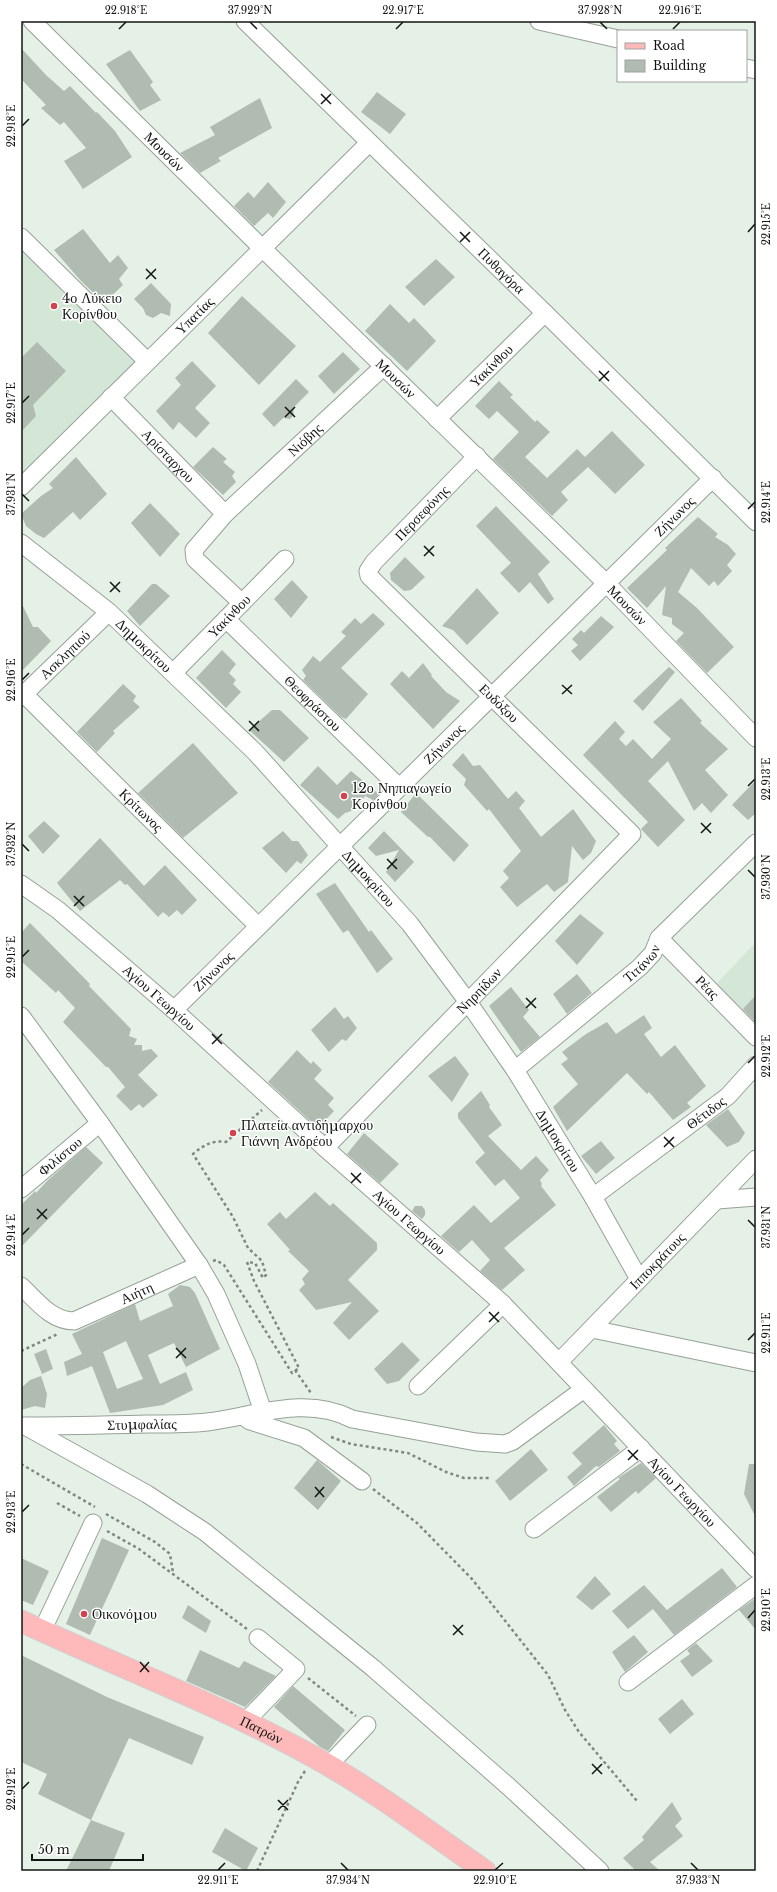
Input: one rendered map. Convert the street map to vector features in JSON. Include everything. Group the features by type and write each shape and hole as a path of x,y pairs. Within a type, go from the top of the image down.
{"main road":[{"name":"Πατρών","path":"21,1621 245,1722 321,1761 384,1800 484,1871"}],"street":[{"path":"21,30 31,21"},
{"name":"Μουσών","path":"31,21 606,583 756,738"},
{"name":"Πυθαγόρα","path":"245,21 545,313 756,522"},
{"path":"539,21 617,39"},
{"name":"Υπατίας","path":"21,487 369,143"},
{"path":"21,237 147,361"},
{"name":"Υακίνθου","path":"437,419 545,313"},
{"name":"Νιόβης","path":"242,603 195,559 193,554 197,545 225,514 384,366"},
{"name":"Αρίσταρχου","path":"111,397 225,514"},
{"name":"Περσεφόνης","path":"368,571 374,562 477,456"},
{"name":"Ζήνωνος","path":"174,1010 713,478"},
{"name":"Δημοκρίτου","path":"21,543 109,612 255,752 410,924 468,1002 515,1070 593,1198 639,1279"},
{"name":"Υακίνθου","path":"173,674 285,559"},
{"name":"Ευδόξου","path":"368,571 373,582 492,696 632,834"},
{"name":"Ασκληπιού","path":"22,696 109,612"},
{"name":"Θεοφράστου","path":"226,619 399,787"},
{"name":"Κρίτωνος","path":"22,696 258,926"},
{"name":"Νηρηίδων","path":"325,1148 632,834"},
{"name":"Τιτάνων","path":"515,1070 640,967 653,953 659,938 756,843"},
{"name":"Αγίου Γεωργίου","path":"21,884 58,910 174,1010 325,1148 503,1304 756,1569"},
{"name":"Ρέας","path":"659,938 756,1037"},
{"path":"21,1016 100,1123 199,1265 216,1294 247,1364 263,1412"},
{"name":"Θέτιδος","path":"593,1198 728,1096 756,1066"},
{"name":"Φιλίστου","path":"21,1189 100,1123"},
{"name":"Ιπποκράτους","path":"559,1362 756,1160"},
{"path":"717,1200 756,1197"},
{"name":"Αιήτη","path":"74,1321 199,1265"},
{"path":"21,1286 52,1315 63,1321 74,1321"},
{"path":"418,1386 503,1304"},
{"path":"592,1329 756,1363"},
{"name":"Στυμφαλίας","path":"23,1426 84,1426 206,1422 263,1412 320,1408 339,1412 352,1419 476,1442 505,1444 513,1441 584,1388"},
{"path":"243,1416 250,1421 304,1438 362,1481"},
{"path":"23,1426 147,1494 204,1532 373,1668 600,1871"},
{"path":"534,1529 641,1448"},
{"path":"42,1631 93,1523"},
{"path":"628,1682 756,1585"},
{"path":"245,1722 296,1669 258,1638"},
{"path":"321,1761 367,1725"}],"path":[{"path":"199,1265 216,1260 224,1265 292,1373 299,1368 254,1281 247,1262 255,1263 263,1278 266,1275 262,1261 248,1248 233,1217 193,1154 206,1144 216,1141 226,1142 273,1100"},
{"path":"21,1352 54,1337 74,1321"},
{"path":"296,1370 320,1408"},
{"path":"329,1436 351,1444 408,1453 446,1472 464,1478 491,1478"},
{"path":"362,1481 417,1523 472,1579 548,1675 565,1710 579,1732 637,1801"},
{"path":"57,1503 139,1549 258,1638"},
{"path":"296,1669 367,1725"},
{"path":"257,1871 298,1782 321,1761"}],"shaded area":[{"name":"4ο Λύκειο Κορίνθου","path":"21,239 139,360 21,475"},
{"path":"756,942 756,1027 715,985"}],"building":[{"path":"21,48 46,75 64,91 70,86 96,113 97,112 115,131 132,157 83,189 64,161 86,148 64,122 60,125 41,108 46,105 21,79"},
{"path":"130,50 153,82 150,85 161,100 140,111 106,64"},
{"path":"377,92 406,114 390,134 361,112"},
{"path":"260,98 272,128 218,158 221,161 200,173 180,153 215,135 210,127"},
{"path":"268,182 286,202 273,218 268,213 254,226 234,206 248,192 254,198"},
{"path":"83,229 110,263 118,255 128,268 119,279 123,285 104,303 81,281 54,250"},
{"path":"436,259 455,277 424,306 405,287"},
{"path":"151,283 171,304 170,316 161,313 153,318 146,315 143,308 134,299"},
{"path":"242,296 296,346 259,385 208,333"},
{"path":"390,304 409,323 414,318 436,341 407,371 365,331"},
{"path":"37,342 66,371 33,405 36,416 21,432 21,358"},
{"path":"343,352 360,369 334,394 318,376"},
{"path":"192,361 216,386 195,408 210,423 196,438 179,422 173,430 156,411 181,385 175,378"},
{"path":"296,379 309,392 293,408 294,415 290,419 283,418 274,427 262,414"},
{"path":"499,381 513,395 510,397 535,422 537,420 550,432 525,457 547,478 577,449 585,457 612,431 645,465 615,494 588,467 561,492 568,500 552,516 493,459 519,432 497,411 489,419 475,406"},
{"path":"213,447 227,459 223,462 235,472 232,476 236,482 223,495 193,467"},
{"path":"76,457 107,494 80,520 73,512 44,538 26,526 21,514 41,496 53,488 49,484"},
{"path":"150,503 180,534 160,557 131,523"},
{"path":"496,506 550,562 538,574 554,599 548,604 530,582 519,593 500,573 511,563 476,526"},
{"path":"698,517 718,534 715,537 728,545 736,554 727,565 732,571 718,586 714,581 709,586 691,568 678,592 697,608 734,647 707,673 676,641 684,633 672,624 672,618 662,615 666,586 647,608 627,588 667,550 665,548"},
{"path":"405,557 425,577 411,590 404,591 391,580 390,573"},
{"path":"292,580 308,597 291,618 274,599"},
{"path":"152,584 156,584 170,596 140,626 127,611"},
{"path":"477,588 499,613 467,645 453,630 442,626"},
{"path":"21,602 33,627 38,627 51,641 21,672"},
{"path":"373,613 385,624 341,668 368,694 346,719 341,717 303,680 306,676 302,670 313,656 320,662 346,636 341,632 355,618 361,624"},
{"path":"601,616 614,627 580,661 571,651 578,645 572,639 581,630 584,633"},
{"path":"222,650 236,664 229,673 236,680 233,684 241,692 226,708 196,678"},
{"path":"423,663 432,675 431,676 446,692 460,701 433,729 390,684 402,671 409,678"},
{"path":"669,667 675,672 643,711 633,701"},
{"path":"123,684 136,696 133,701 140,707 113,731 115,733 97,752 77,732"},
{"path":"681,698 702,721 700,723 728,749 705,770 728,795 711,813 702,803 694,811 668,761 648,781 685,820 658,847 641,829 648,822 583,755 615,721 625,732 619,739 626,746 633,739 652,759 671,739 653,722"},
{"path":"272,710 280,710 309,738 284,762 249,730"},
{"path":"193,743 238,793 183,838 138,793"},
{"path":"463,753 473,766 480,765 508,799 516,791 525,801 519,808 541,837 573,809 596,841 591,853 583,860 572,846 568,882 554,892 547,884 517,907 500,887 509,878 503,871 521,851 489,809 487,811 464,785 466,779 452,765"},
{"name":"12ο Νηπιαγωγείο Κορίνθου","path":"318,766 337,785 351,771 379,794 373,800 365,796 354,810 345,813 338,819 300,785"},
{"path":"756,780 756,813 748,820 732,805"},
{"path":"416,793 469,845 454,862 430,837 428,837 401,812"},
{"path":"44,821 60,836 43,854 28,836"},
{"path":"283,831 292,841 298,841 308,855 301,864 297,861 286,873 262,848"},
{"path":"384,831 414,862 395,882 386,872 399,850 376,856 368,848"},
{"path":"100,838 144,886 165,865 197,900 182,915 177,910 169,917 163,912 158,917 127,884 125,885 120,880 80,911 57,883"},
{"path":"335,883 369,932 371,930 393,959 377,973 348,930 343,933 316,894"},
{"path":"580,914 604,933 577,965 555,941"},
{"path":"30,923 90,984 89,986 131,1029 129,1036 137,1039 134,1045 142,1045 142,1051 151,1049 158,1056 138,1075 158,1095 143,1108 139,1104 131,1111 116,1096 125,1087 108,1067 106,1067 63,1022 75,1008 58,990 56,993 21,961 21,933"},
{"path":"577,974 592,993 567,1014 553,994"},
{"path":"511,987 529,1010 523,1017 540,1037 521,1052 489,1006"},
{"path":"756,995 756,1023 743,1009"},
{"path":"335,1007 344,1019 348,1016 357,1028 346,1041 342,1039 329,1052 311,1030"},
{"path":"644,1015 652,1028 644,1034 661,1057 675,1045 706,1086 687,1103 691,1107 673,1120 649,1092 647,1094 627,1073 567,1131 553,1107 578,1084 561,1064 568,1059 562,1052 586,1034 607,1022 616,1034"},
{"path":"297,1050 311,1064 313,1061 322,1070 314,1079 334,1098 328,1105 334,1111 318,1128 268,1082"},
{"path":"455,1056 469,1074 452,1102 428,1076"},
{"path":"481,1091 490,1105 489,1107 502,1125 488,1136 521,1170 536,1156 549,1170 540,1180 542,1184 541,1186 556,1205 504,1248 525,1270 502,1290 480,1271 490,1260 472,1240 459,1252 441,1236 474,1205 491,1223 520,1198 504,1179 495,1186 475,1162 485,1153 458,1118 458,1113"},
{"path":"728,1109 745,1133 739,1142 727,1147 706,1125"},
{"path":"364,1133 399,1164 380,1183 347,1154"},
{"path":"601,1141 615,1158 596,1174 581,1156"},
{"path":"86,1147 103,1163 21,1247 21,1205"},
{"path":"315,1192 330,1206 333,1203 377,1243 377,1250 348,1280 379,1311 349,1340 333,1323 352,1302 316,1310 299,1290 305,1284 302,1279 309,1271 288,1251 290,1250 267,1224 280,1212 286,1219"},
{"path":"415,1206 422,1206 425,1210 425,1215 422,1219 412,1211"},
{"path":"180,1285 190,1287 195,1293 220,1349 186,1367 174,1343 148,1355 160,1384 186,1372 193,1390 163,1405 110,1413 92,1366 67,1376 64,1362 82,1354 72,1334 135,1304 140,1321 173,1306 168,1294","holes":["126,1341 143,1379 117,1389 103,1352"]},
{"path":"402,1342 420,1360 399,1381 387,1384 374,1369"},
{"path":"46,1349 53,1369 42,1374 34,1354"},
{"path":"41,1376 47,1394 45,1408 35,1406 21,1410 21,1388 30,1380"},
{"path":"604,1425 617,1441 614,1444 620,1451 599,1467 596,1466 574,1486 567,1477 582,1464 572,1453"},
{"path":"531,1449 548,1470 510,1501 495,1481"},
{"path":"317,1460 341,1481 318,1510 294,1488"},
{"path":"641,1463 656,1478 638,1494 636,1491 611,1512 597,1497 620,1479 618,1478"},
{"path":"749,1464 756,1464 756,1518 744,1494"},
{"path":"102,1538 129,1550 90,1635 66,1624"},
{"path":"21,1558 49,1571 33,1605 21,1600"},
{"path":"722,1568 737,1587 674,1635 653,1609 628,1629 612,1611 644,1585 667,1610"},
{"path":"595,1576 611,1594 592,1610 576,1597"},
{"path":"756,1598 756,1630 739,1610"},
{"path":"188,1605 211,1621 206,1633 182,1618"},
{"path":"634,1635 648,1652 625,1672 612,1652"},
{"path":"696,1643 713,1661 692,1677 680,1661 690,1654 687,1650"},
{"path":"200,1650 239,1668 244,1661 276,1676 245,1707 186,1681"},
{"path":"21,1655 107,1697 204,1737 192,1765 129,1738 91,1820 38,1794 47,1774 21,1762"},
{"path":"293,1686 345,1730 328,1751 320,1747 274,1707"},
{"path":"682,1699 694,1714 670,1734 658,1719"},
{"path":"672,1802 682,1819 675,1826 683,1836 650,1862 660,1871 636,1871 623,1858 644,1840 642,1837"},
{"path":"91,1820 125,1833 109,1871 66,1871"},
{"path":"225,1828 258,1848 246,1871 212,1852"}],"place":[{"name":"4ο Λύκειο Κορίνθου","path":"54,306"},
{"name":"12ο Νηπιαγωγείο Κορίνθου","path":"344,796"},
{"name":"Πλατεία αντιδήμαρχου Γιάννη Ανδρέου","path":"233,1133"},
{"name":"Οικονόμου","path":"84,1614"}]}
